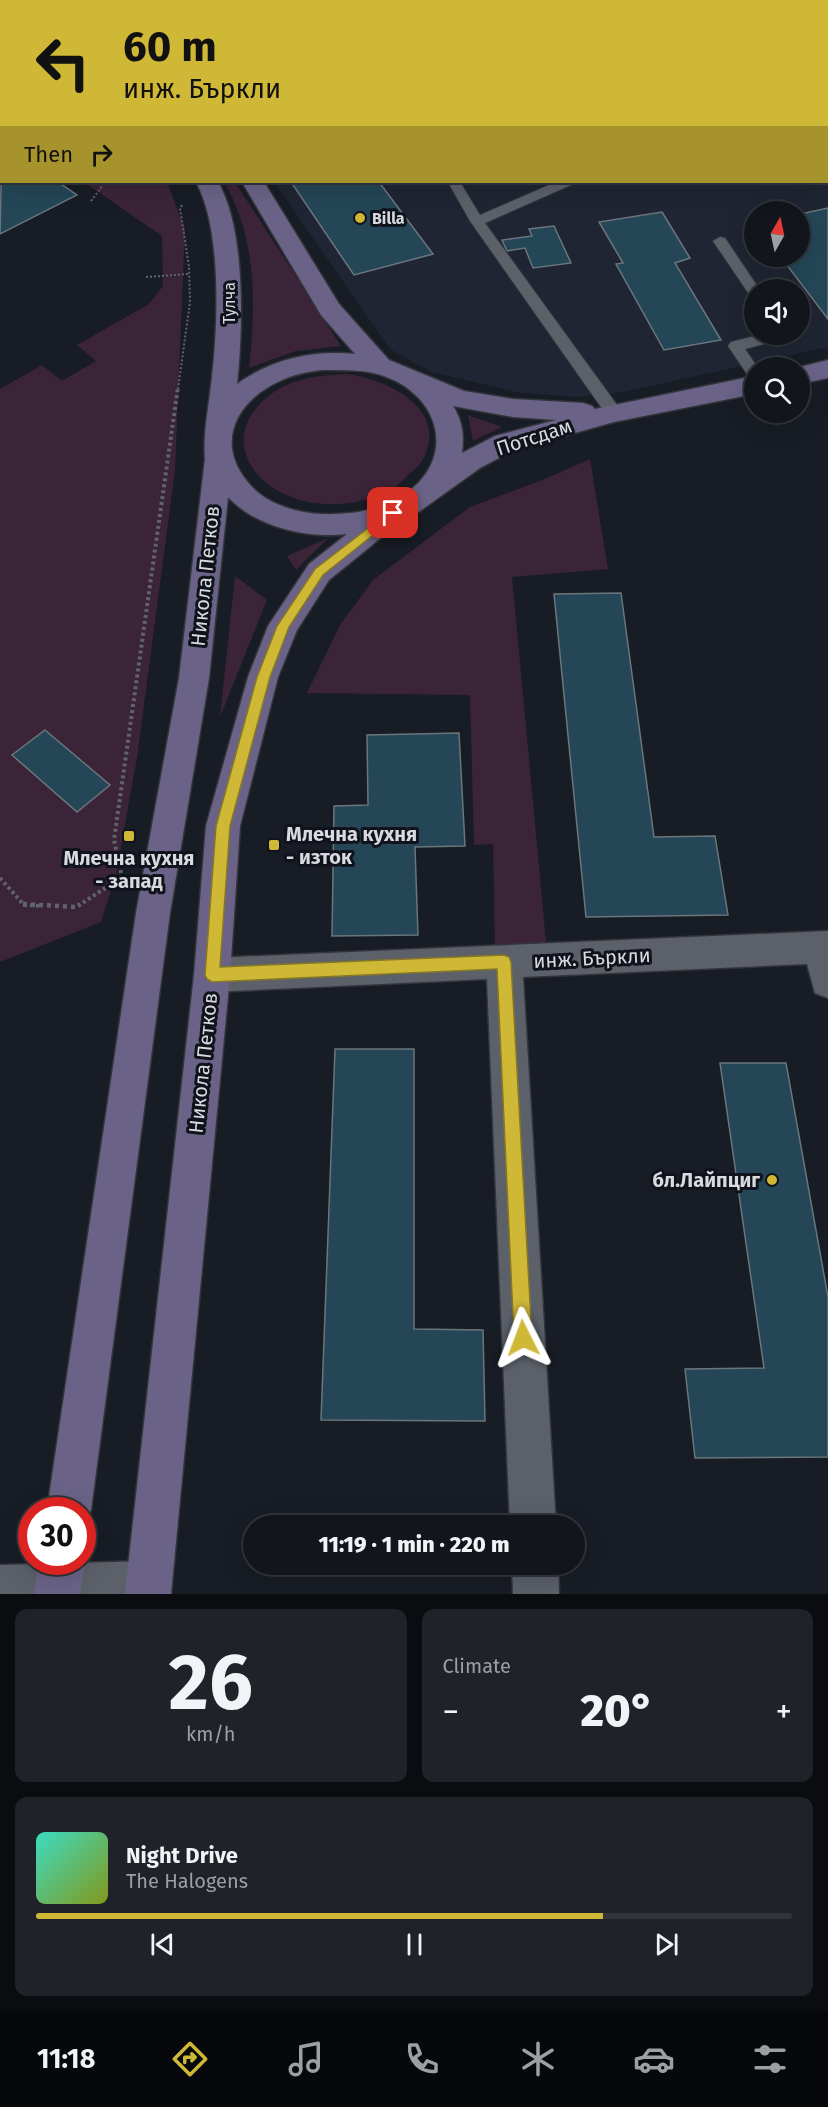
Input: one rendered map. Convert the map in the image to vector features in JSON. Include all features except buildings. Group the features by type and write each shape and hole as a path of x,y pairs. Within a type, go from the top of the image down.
{"main road":[{"path":"254,183 330,309 380,366"},
{"name":"Тулча","path":"211,189 229,272 229,334 219,444"},
{"path":"321,361 351,361 380,366 418,383 438,401 449,422 452,446 445,469 428,490 412,503 393,513 362,522 339,524 295,521 266,512 241,496 225,477 219,444 226,412 243,393 265,377 292,367 321,361"},
{"path":"810,373 828,369"},
{"name":"Потсдам","path":"418,383 460,399 513,408 615,413"},
{"name":"Потсдам","path":"428,490 470,461 505,443 615,413 744,387"},
{"name":"Никола Петков","path":"71,1497 153,913 194,678 219,444"},
{"name":"Никола Петков","path":"148,1589 212,975 223,826 263,677 283,626 319,572 393,513"}],"street":[{"name":"инж. Бъркли","path":"212,975 824,947"},
{"path":"824,947 828,981"},
{"path":"504,962 532,1515"},
{"path":"535,1575 536,1594"},
{"path":"0,1588 59,1580 148,1589"}],"lane":[{"path":"455,183 477,220 615,413"},
{"path":"477,220 564,183"},
{"path":"720,241 746,279"},
{"path":"744,344 736,346 744,358"}],"path":[{"path":"91,201 101,188 100,183"},
{"path":"0,878 24,905 76,907 122,878 114,840 190,302 189,274 180,208 184,203 211,189"},
{"path":"146,277 189,274"}],"shaded area":[{"path":"85,183 167,183 185,229 175,470 137,758 116,874 101,922 0,962 0,389 42,365 62,381 96,361 77,345 149,304 163,286 162,236"},
{"path":"225,183 236,183 341,346 296,351 249,368 253,320 252,272 243,226"},
{"path":"275,183 828,183 828,347 783,357 744,357 744,366 624,392 577,397 521,393 431,372 390,349"},
{"path":"348,374 364,377 397,390 422,412 428,426 429,443 422,461 394,488 357,502 318,503 294,498 277,490 263,480 252,467 246,454 244,439 247,424 255,409 279,389 297,381"},
{"path":"468,415 502,427 473,441"},
{"path":"590,459 608,569 512,577 547,952 495,953 493,844 474,845 470,695 307,693 340,625 373,580 470,507"},
{"path":"328,538 296,570 287,556"},
{"path":"235,576 267,600 220,717"}],"place":[{"name":"Billa","path":"360,218"},
{"name":"Млечна кухня - запад","path":"129,836"},
{"name":"Млечна кухня - изток","path":"274,845"},
{"name":"бл.Лайпциг","path":"772,1180"}],"route":[{"path":"393,513 319,572 283,626 263,677 223,826 212,975 504,962 523,1338"}]}
